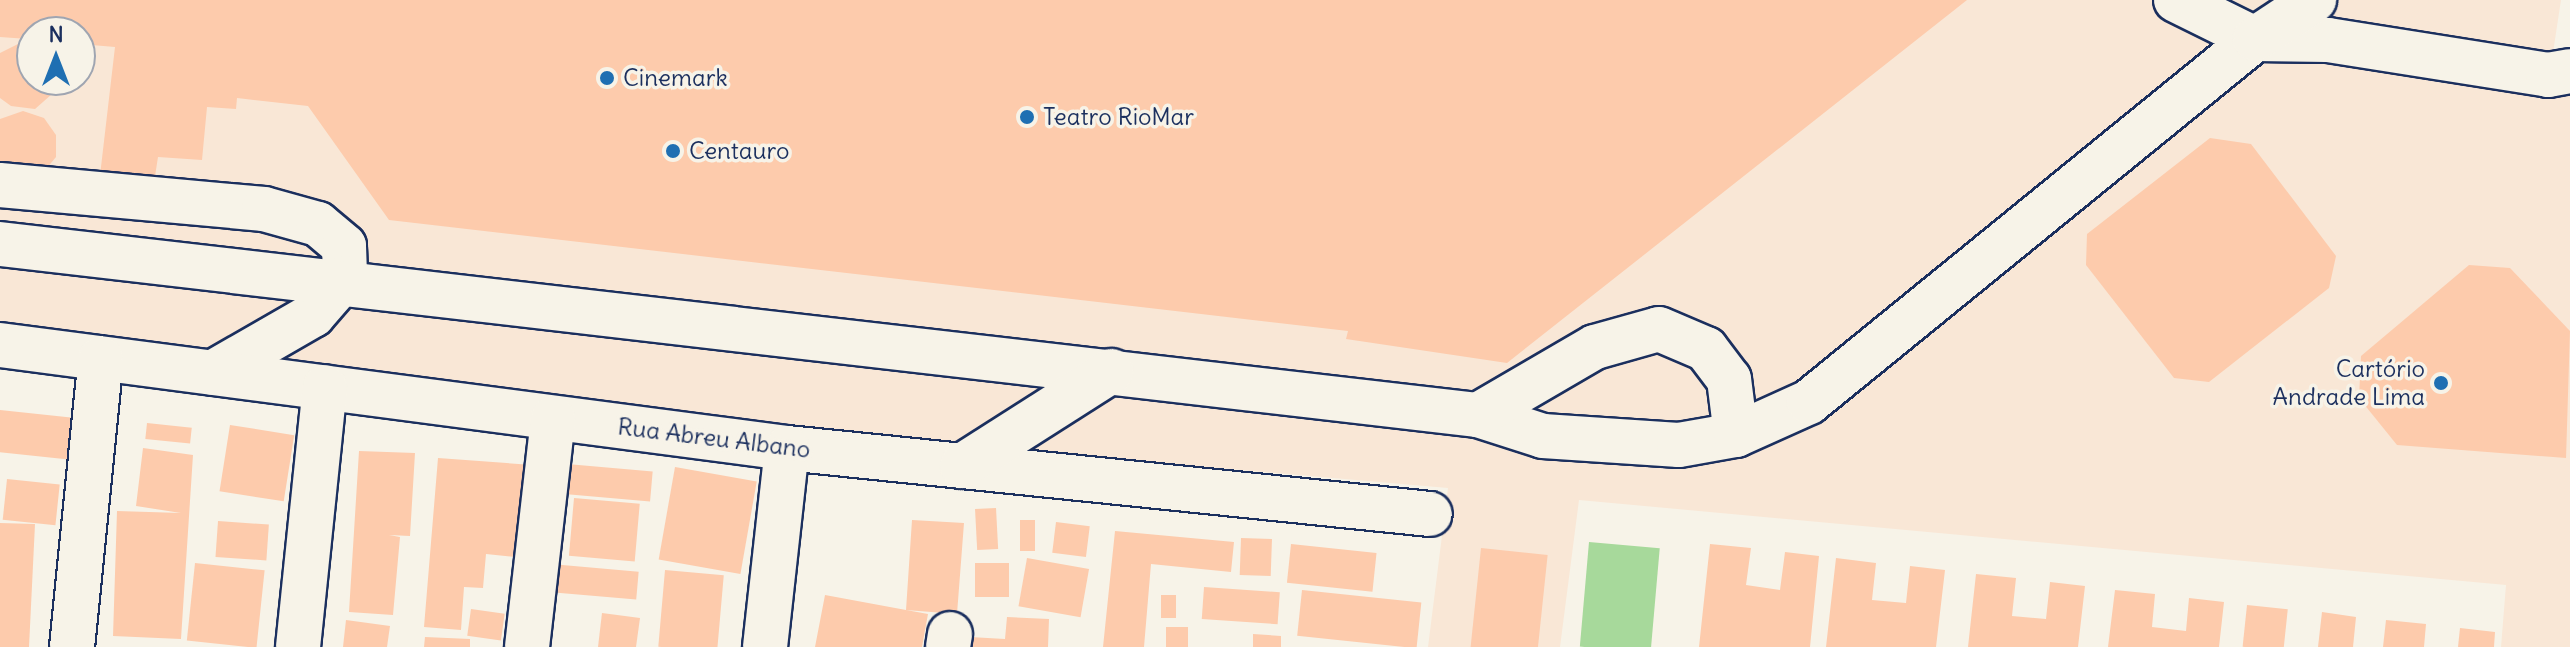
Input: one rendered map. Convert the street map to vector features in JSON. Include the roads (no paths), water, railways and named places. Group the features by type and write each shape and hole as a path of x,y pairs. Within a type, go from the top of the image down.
{"street":[{"path":"2176,0 2255,39 2358,44 2548,75 2570,71"},
{"path":"0,244 345,278 1478,415 1543,436 1620,444 1679,445 1736,435 1809,402 2255,39 2314,0"},
{"path":"0,185 291,216 318,224 344,246 345,278 313,315 212,373"},
{"path":"1478,415 1595,347 1659,329 1706,349 1729,379 1736,435"},
{"name":"Rua Abreu Albano","path":"0,345 787,448 1430,514"},
{"path":"72,647 101,358"},
{"path":"962,466 1111,371"},
{"path":"298,647 325,387"},
{"path":"527,647 553,418"},
{"path":"765,647 787,448"}],"place":[{"name":"Cinemark","path":"607,78"},
{"name":"Teatro RioMar","path":"1027,117"},
{"name":"Centauro","path":"673,151"},
{"name":"Cartório Andrade Lima","path":"2441,383"}]}
